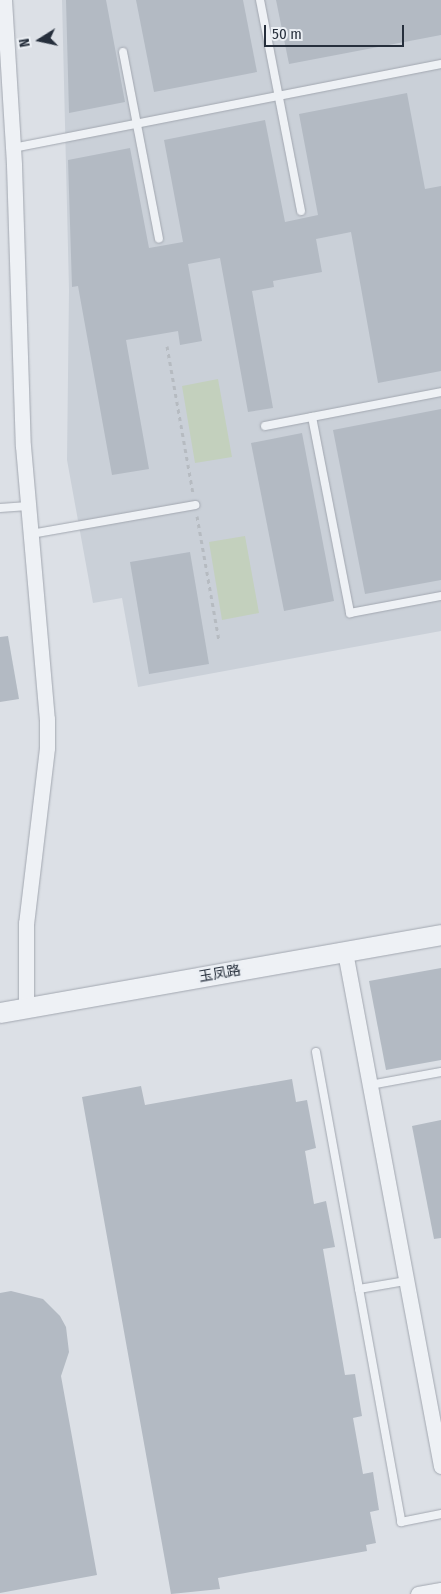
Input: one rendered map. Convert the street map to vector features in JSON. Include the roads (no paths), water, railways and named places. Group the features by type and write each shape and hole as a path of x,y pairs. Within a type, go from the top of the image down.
{"street":[{"path":"4,0 13,148 7,166 28,506 47,748 26,923 26,1009"},
{"name":"玉凤路","path":"0,1014 441,936"},
{"path":"345,952 441,1466"},
{"path":"418,1594 441,1590"}],"lane":[{"path":"260,0 301,211"},
{"path":"123,52 159,239"},
{"path":"13,148 441,64"},
{"path":"265,426 441,392"},
{"path":"312,417 350,613 441,596"},
{"path":"31,534 195,505"},
{"path":"0,508 28,506"},
{"path":"316,1052 401,1522 441,1514"},
{"path":"370,1085 441,1072"},
{"path":"359,1289 406,1280"}]}
